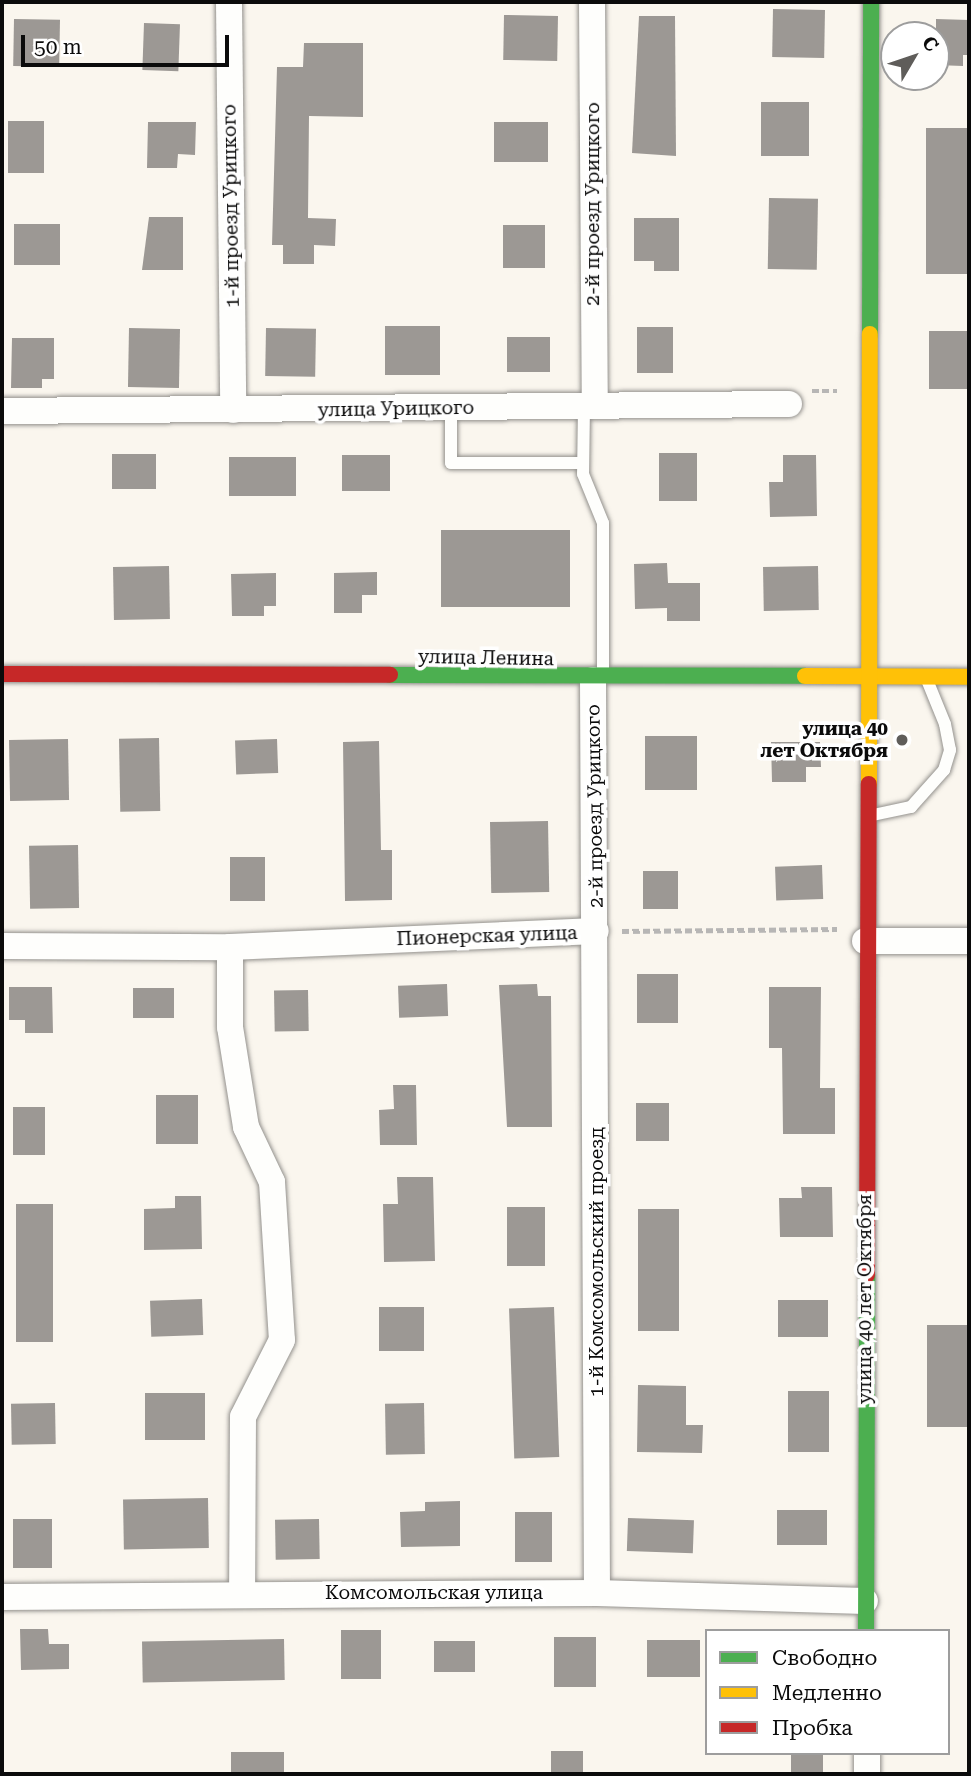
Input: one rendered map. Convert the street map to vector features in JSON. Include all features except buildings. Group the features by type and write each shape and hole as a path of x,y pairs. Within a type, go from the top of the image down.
{"street":[{"name":"1-й проезд Урицкого","path":"229,2 233,410"},
{"name":"2-й проезд Урицкого","path":"589,406 592,2"},
{"name":"улица 40 лет Октября","path":"866,1629 865,677 871,2"},
{"name":"улица Урицкого","path":"2,411 789,404"},
{"name":"улица Ленина","path":"2,674 598,680 969,677"},
{"name":"2-й проезд Урицкого","path":"596,931 598,680"},
{"name":"Пионерская улица","path":"2,946 230,947 596,931"},
{"name":"1-й Комсомольский проезд","path":"596,931 597,1593"},
{"path":"866,941 969,941"},
{"path":"230,947 230,1027 246,1128 272,1182 282,1340 243,1417 242,1594"},
{"name":"Комсомольская улица","path":"2,1597 597,1593 865,1601"},
{"path":"867,1755 867,1774"}],"lane":[{"path":"589,406 583,463 603,523 598,680"},
{"path":"451,408 451,463 583,463"},
{"path":"865,815 911,807 944,770 950,750 946,724 925,677"}],"path":[{"path":"789,404 814,390 867,393"},
{"name":"Пионерская улица","path":"596,931 843,929 866,941"}],"traffic: fast":[{"path":"870,334 871,2"},
{"path":"390,675 805,676"},
{"path":"866,1629 867,1275"}],"traffic: slow":[{"path":"869,784 870,334"},
{"path":"805,676 969,677"}],"traffic: jam":[{"path":"2,674 390,675"},
{"path":"867,1275 869,784"}],"place":[{"name":"улица 40 лет Октября","path":"902,740"}]}
